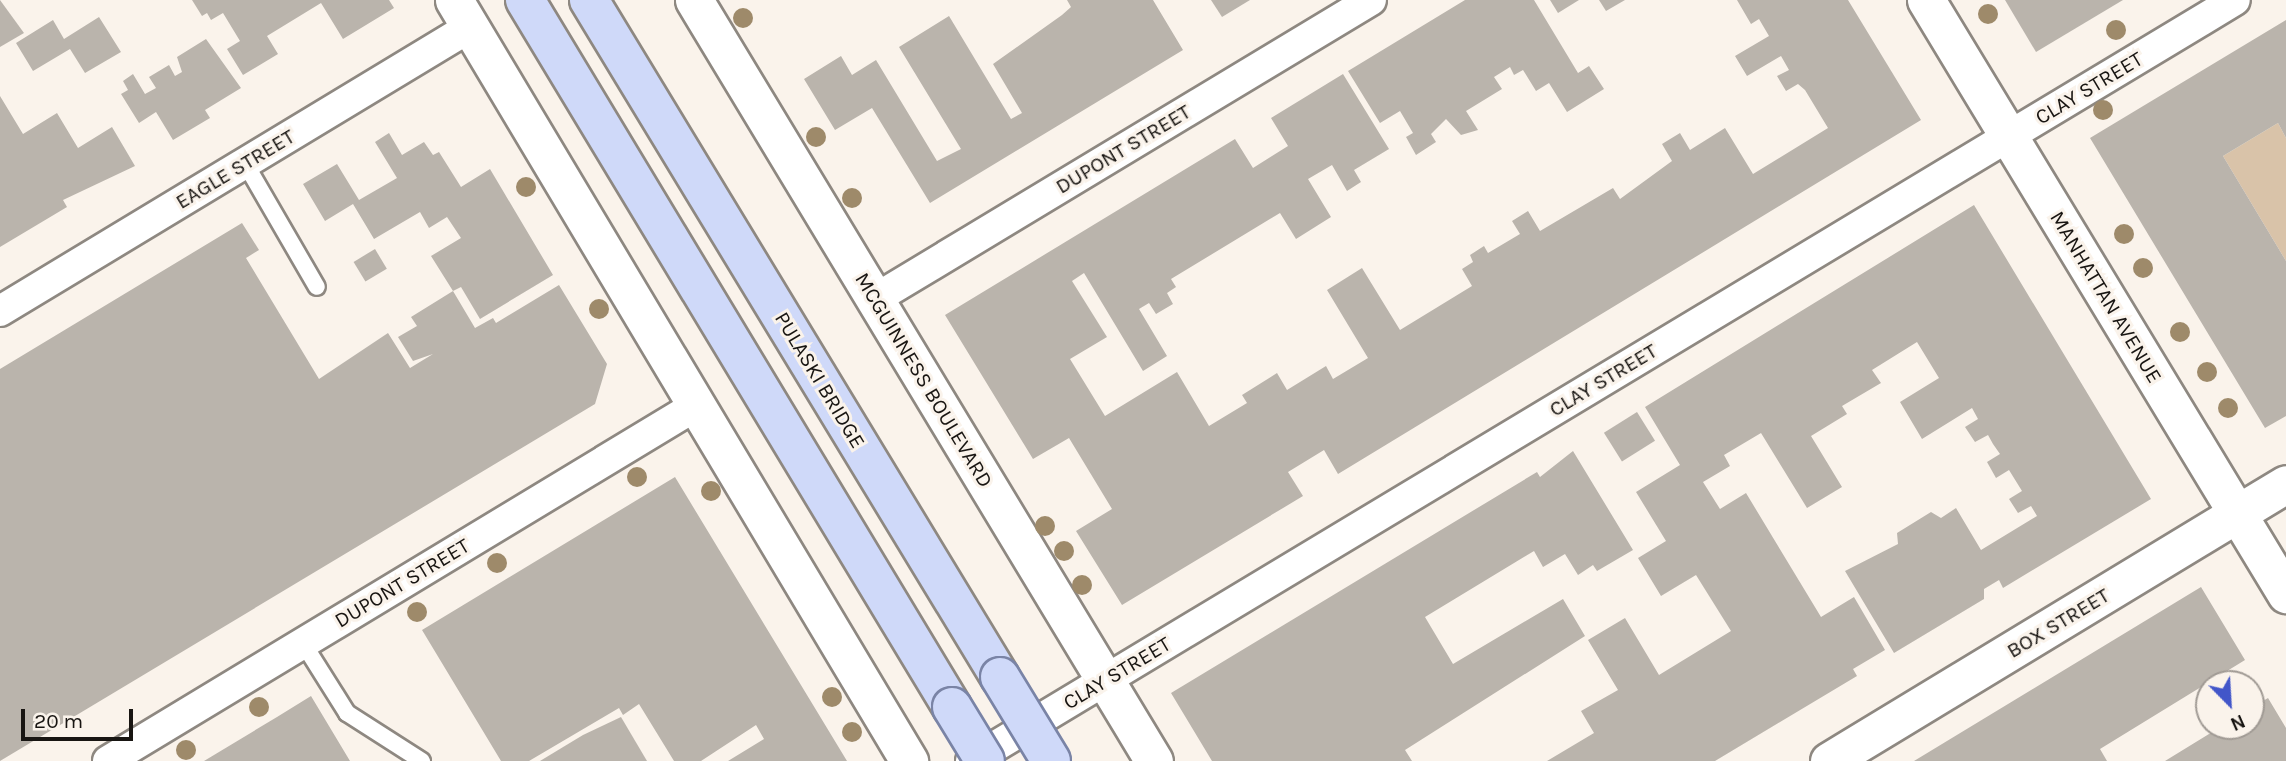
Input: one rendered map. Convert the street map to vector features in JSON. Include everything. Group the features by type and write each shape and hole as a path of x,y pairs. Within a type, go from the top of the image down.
{"main road":[{"path":"525,0 985,761"},
{"name":"PULASKI BRIDGE","path":"589,0 1051,761"}],"street":[{"name":"MCGUINNESS BOULEVARD","path":"694,0 1154,761"},
{"name":"DUPONT STREET","path":"875,299 1371,0"},
{"name":"MANHATTAN AVENUE","path":"1926,0 2286,594"},
{"name":"CLAY STREET","path":"971,761 2235,0"},
{"name":"EAGLE STREET","path":"0,311 245,163 462,14"},
{"path":"462,14 909,761"},
{"name":"DUPONT STREET","path":"108,761 696,405"},
{"name":"BOX STREET","path":"1829,761 2286,484"}],"lane":[{"path":"245,163 317,287"},
{"path":"303,643 347,713 422,761"}],"shaded area":[{"path":"2278,123 2286,138 2286,261 2223,156"}],"building":[{"path":"0,0 24,33 0,47"},
{"path":"192,0 389,0 394,8 343,39 321,3 267,36 278,54 243,75 227,49 240,41 223,13 211,20 207,13 202,16"},
{"path":"1067,0 1153,0 1183,50 930,203 872,108 835,130 804,79 841,56 852,75 876,60 937,161 961,149 899,47 949,16 1011,119 1022,113 993,64 1062,15 1071,7"},
{"path":"1211,0 1250,0 1222,17"},
{"path":"1465,0 1534,0 1578,73 1589,66 1604,89 1567,112 1549,83 1536,91 1523,70 1514,75 1510,67 1494,77 1502,89 1466,111 1478,130 1461,135 1446,119 1431,134 1436,142 1416,155 1406,137 1413,133 1400,111 1380,123 1348,71"},
{"path":"1550,0 1579,0 1558,13"},
{"path":"1599,0 1625,0 1606,11"},
{"path":"1737,0 1848,0 1921,120 1338,474 1324,450 1288,472 1303,496 1122,605 1076,531 1112,509 1069,438 1033,459 945,315 1235,139 1253,168 1288,146 1271,118 1343,74 1389,149 1354,170 1361,182 1347,191 1332,165 1308,179 1331,217 1296,239 1280,213 1171,279 1176,287 1167,293 1173,304 1156,314 1149,303 1139,309 1167,356 1143,371 1084,273 1072,281 1107,337 1070,359 1105,416 1177,372 1209,426 1247,403 1242,395 1277,373 1287,390 1326,366 1333,379 1368,358 1327,290 1362,268 1400,330 1472,286 1462,269 1473,262 1470,255 1484,246 1488,253 1520,234 1512,221 1528,211 1540,231 1613,188 1620,199 1672,161 1662,144 1680,133 1690,150 1725,128 1753,174 1828,128 1805,90 1798,84 1786,91 1777,76 1789,70 1781,56 1747,76 1735,56 1769,36 1759,19 1751,24"},
{"path":"2005,0 2123,0 2036,52"},
{"path":"99,17 121,52 85,73 70,49 33,71 16,43 53,20 64,39"},
{"path":"2286,20 2286,138 2278,123 2223,156 2286,261 2286,416 2265,428 2090,138"},
{"path":"206,39 241,88 205,110 210,118 173,140 156,112 139,123 121,94 128,90 123,81 133,74 145,94 156,88 149,77 169,65 175,76 182,72 177,57"},
{"path":"0,96 23,134 57,113 78,148 112,127 135,166 63,200 67,207 0,247"},
{"path":"389,133 402,155 424,142 433,155 439,152 461,187 490,169 553,275 480,319 461,287 453,291 431,256 461,238 447,217 429,228 420,212 374,239 353,204 325,221 303,184 337,164 359,200 397,178 375,142"},
{"path":"1974,205 2151,499 2003,588 1999,580 1984,589 1984,599 1894,653 1845,571 1898,544 1897,533 1931,512 1941,518 1956,508 1981,550 2037,516 2031,506 2018,513 2009,499 2022,491 2009,470 1996,478 1987,462 2000,454 1988,435 1975,442 1965,427 1978,419 1972,408 1922,439 1900,402 1939,378 1917,342 1872,370 1881,383 1842,406 1847,414 1811,436 1842,487 1807,508 1761,433 1724,455 1730,466 1703,482 1720,509 1746,493 1821,617 1854,597 1885,650 1853,669 1857,676 1715,761 1547,761 1594,733 1581,711 1618,690 1588,640 1625,618 1659,675 1731,631 1696,575 1661,596 1638,558 1666,541 1636,492 1680,465 1645,407"},
{"path":"242,223 259,250 246,258 319,379 388,333 410,368 433,354 413,361 398,337 417,326 411,317 453,291 475,328 493,318 496,323 559,285 607,364 595,404 0,761 0,369"},
{"path":"375,249 387,269 365,282 354,262"},
{"path":"1637,412 1655,441 1622,462 1604,433"},
{"path":"1573,451 1633,550 1597,571 1593,565 1578,575 1565,554 1543,567 1534,551 1425,617 1453,664 1563,599 1585,636 1405,750 1412,761 1212,761 1171,693 1537,472 1540,477"},
{"path":"675,477 847,761 728,761 764,739 756,725 701,761 674,761 639,704 623,715 619,708 529,761 501,761 422,630"},
{"path":"2201,587 2245,660 2229,670 2195,670 2195,691 2100,749 2107,761 1914,761"},
{"path":"311,696 350,761 204,761 277,717"},
{"path":"2268,698 2286,728 2286,761 2165,761 2199,740 2265,740 2265,700"},
{"path":"621,717 647,761 540,761 583,735"}]}
